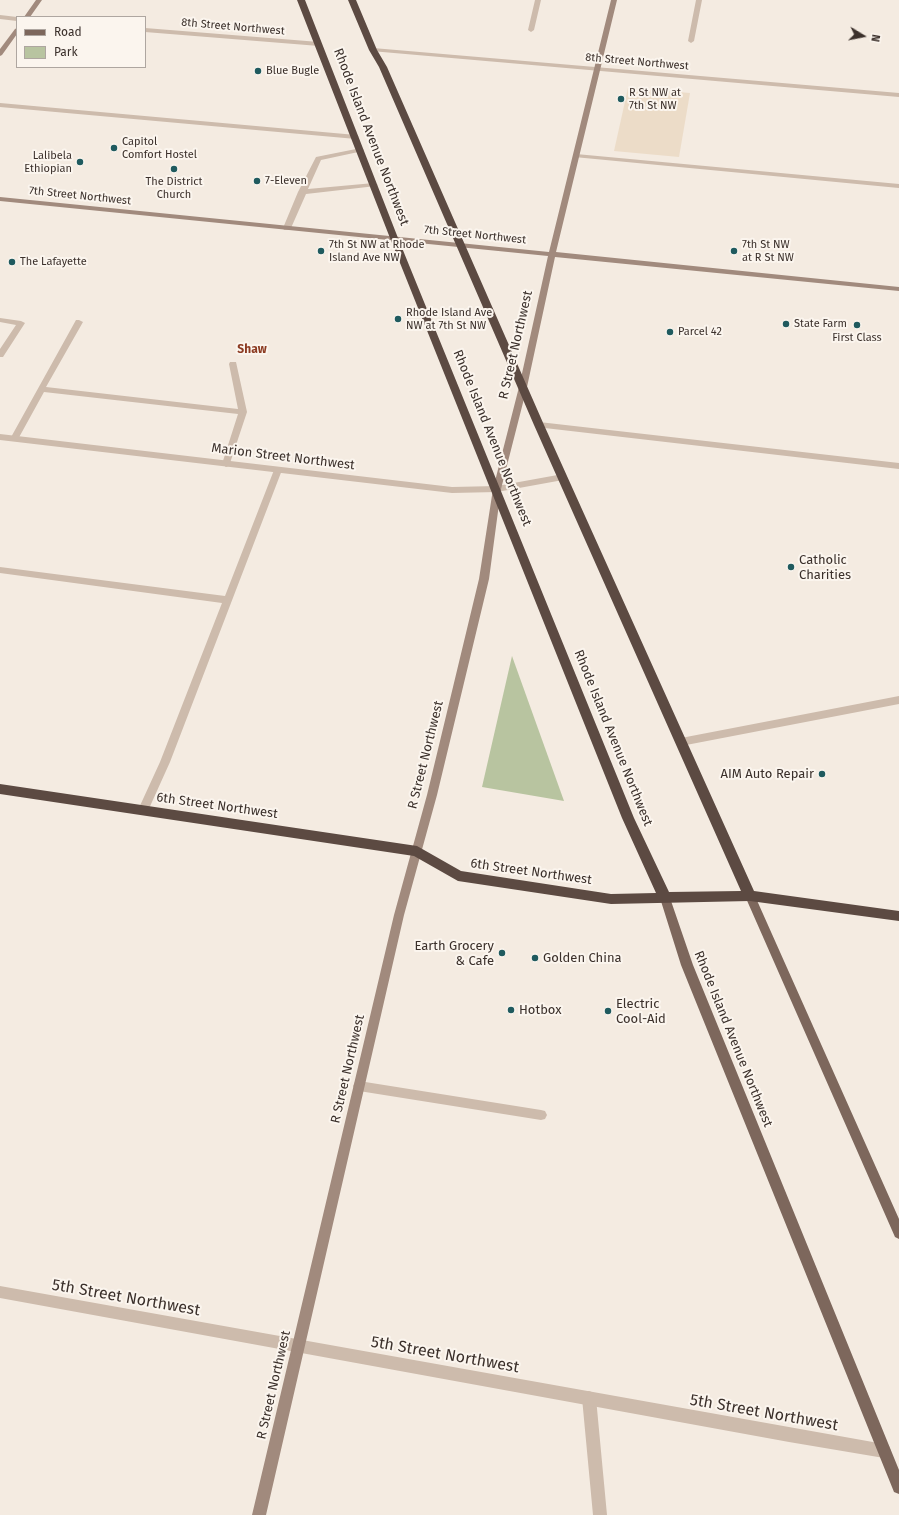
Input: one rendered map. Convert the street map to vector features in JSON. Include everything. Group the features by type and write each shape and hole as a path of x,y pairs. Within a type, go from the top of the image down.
{"highway":[{"name":"Rhode Island Avenue Northwest","path":"301,0 356,137 394,238 497,489 628,818 665,898"},
{"path":"352,0 373,50 383,67 539,425 750,896"},
{"name":"6th Street Northwest","path":"0,789 417,851 458,876 611,899 750,896 899,916"}],"main road":[{"path":"750,896 899,1233"},
{"name":"Rhode Island Avenue Northwest","path":"665,898 687,965 899,1487"}],"street":[{"path":"28,16 39,0"},
{"path":"531,30 538,0"},
{"name":"R Street Northwest","path":"259,1515 398,915 432,794 484,579 497,489 523,387 576,156 614,0"},
{"path":"692,41 699,0"},
{"path":"0,17 16,19"},
{"name":"8th Street Northwest","path":"146,30 319,44"},
{"path":"0,54 16,31"},
{"name":"8th Street Northwest","path":"373,50 899,95"},
{"path":"0,105 356,137"},
{"path":"287,228 318,158 361,150"},
{"path":"576,156 899,186"},
{"path":"302,192 374,185"},
{"name":"7th Street Northwest","path":"0,199 899,289"},
{"path":"0,320 21,323 0,355"},
{"path":"14,439 80,322"},
{"path":"226,464 243,412 233,364"},
{"path":"41,389 243,412"},
{"path":"539,425 899,466"},
{"name":"Marion Street Northwest","path":"0,437 452,490 497,489 563,477"},
{"path":"143,810 165,762 278,470"},
{"path":"0,570 228,600"},
{"path":"681,742 899,700"},
{"path":"359,1086 541,1115"},
{"name":"5th Street Northwest","path":"0,1292 884,1451"},
{"path":"589,1398 600,1515"}],"green space":[{"path":"512,656 564,801 482,787"}],"shaded area":[{"path":"628,88 690,93 679,157 614,151"}],"place":[{"name":"Blue Bugle","path":"258,71"},
{"name":"R St NW at 7th St NW","path":"621,99"},
{"name":"Capitol Comfort Hostel","path":"114,148"},
{"name":"Lalibela Ethiopian","path":"80,162"},
{"name":"The District Church","path":"174,169"},
{"name":"7-Eleven","path":"257,181"},
{"name":"7th St NW at Rhode Island Ave NW","path":"321,251"},
{"name":"7th St NW at R St NW","path":"734,251"},
{"name":"The Lafayette","path":"12,262"},
{"name":"Rhode Island Ave NW at 7th St NW","path":"398,319"},
{"name":"State Farm","path":"786,324"},
{"name":"First Class","path":"857,325"},
{"name":"Parcel 42","path":"670,332"},
{"name":"Catholic Charities","path":"791,567"},
{"name":"AIM Auto Repair","path":"822,774"},
{"name":"Earth Grocery & Cafe","path":"502,953"},
{"name":"Golden China","path":"535,958"},
{"name":"Hotbox","path":"511,1010"},
{"name":"Electric Cool-Aid","path":"608,1011"}],"district":[{"name":"Shaw","path":"252,350"}]}
